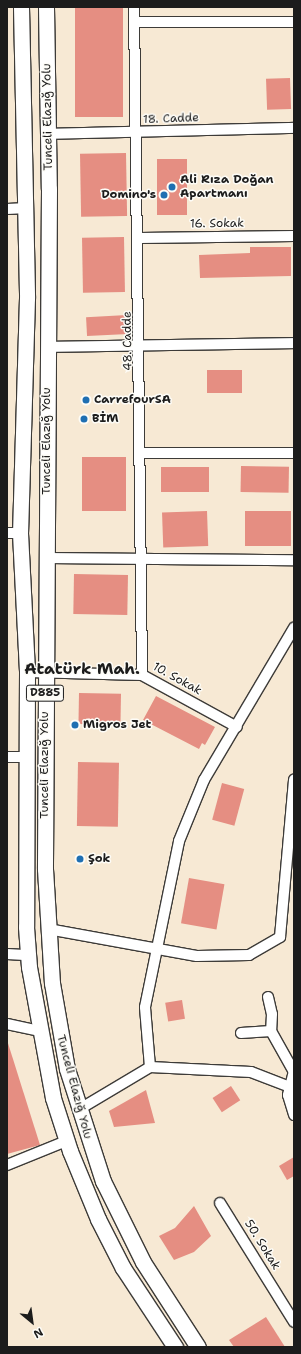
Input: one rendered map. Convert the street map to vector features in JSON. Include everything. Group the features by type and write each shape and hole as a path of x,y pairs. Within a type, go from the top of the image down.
{"main road":[{"name":"Tunceli Elazığ Yolu","path":"21,7 28,208 13,533 27,672 28,955 40,1031 53,1098 66,1141 98,1219 123,1268 174,1347"},
{"name":"Tunceli Elazığ Yolu","path":"46,7 48,134 45,672 48,929 57,1022 78,1110 103,1181 131,1241 198,1347"}],"street":[{"name":"48. Cadde","path":"134,7 140,238 142,675"},
{"path":"135,22 294,22"},
{"name":"18. Cadde","path":"48,134 294,128"},
{"path":"7,209 28,208"},
{"name":"16. Sokak","path":"140,238 294,236"},
{"path":"47,347 294,343"},
{"path":"142,453 294,453"},
{"path":"46,558 294,560"},
{"path":"150,1067 145,1007 179,840 204,780 237,727 294,628"},
{"name":"10. Sokak","path":"27,672 142,675 237,727"},
{"path":"7,757 27,757"},
{"path":"48,929 197,956 249,955 280,937 294,780"},
{"path":"7,954 28,955"},
{"path":"268,997 272,1014 271,1031 294,1071 288,1086 294,1115"},
{"path":"7,1024 40,1031"},
{"path":"241,1033 271,1031"},
{"path":"78,1110 150,1067 251,1072 288,1086"},
{"path":"7,1165 66,1141"},
{"name":"50. Sokak","path":"220,1203 294,1322"}],"building":[{"path":"75,7 123,7 123,117 75,117"},
{"path":"290,78 291,109 267,110 266,79"},
{"path":"126,153 127,216 81,217 80,154"},
{"name":"Ali Rıza Doğan Apartmanı","path":"157,159 187,159 187,215 157,215"},
{"path":"124,237 125,292 83,293 82,238"},
{"path":"250,247 291,247 291,276 200,278 199,255 250,253"},
{"path":"127,315 128,334 87,336 86,317"},
{"path":"207,370 242,370 242,393 207,393"},
{"path":"82,457 126,457 126,511 82,511"},
{"path":"241,466 289,467 289,493 241,492"},
{"path":"161,467 209,467 209,492 161,492"},
{"path":"207,511 208,546 163,548 162,513"},
{"path":"245,511 291,511 291,546 245,546"},
{"path":"74,574 128,575 127,615 73,614"},
{"path":"79,693 121,694 120,725 78,724"},
{"path":"156,696 215,727 205,745 202,743 199,749 143,720"},
{"path":"78,762 119,763 118,827 77,826"},
{"path":"222,783 244,789 234,826 212,820"},
{"path":"189,878 224,884 216,930 181,923"},
{"path":"182,1000 185,1019 168,1021 165,1003"},
{"path":"7,1040 40,1145 7,1154"},
{"path":"231,1086 240,1100 222,1112 213,1098"},
{"path":"146,1090 155,1123 114,1127 109,1111"},
{"path":"294,1157 294,1176 287,1180 279,1166"},
{"path":"194,1206 211,1236 194,1252 174,1260 159,1236 175,1228"},
{"path":"266,1317 285,1347 234,1347 229,1340"}],"place":[{"name":"Ali Rıza Doğan Apartmanı","path":"172,187"},
{"name":"Domino's","path":"164,195"},
{"name":"CarrefourSA","path":"86,400"},
{"name":"BİM","path":"84,419"},
{"name":"Migros Jet","path":"75,725"},
{"name":"Şok","path":"80,859"}],"district":[{"name":"Atatürk Mah.","path":"82,669"}]}
